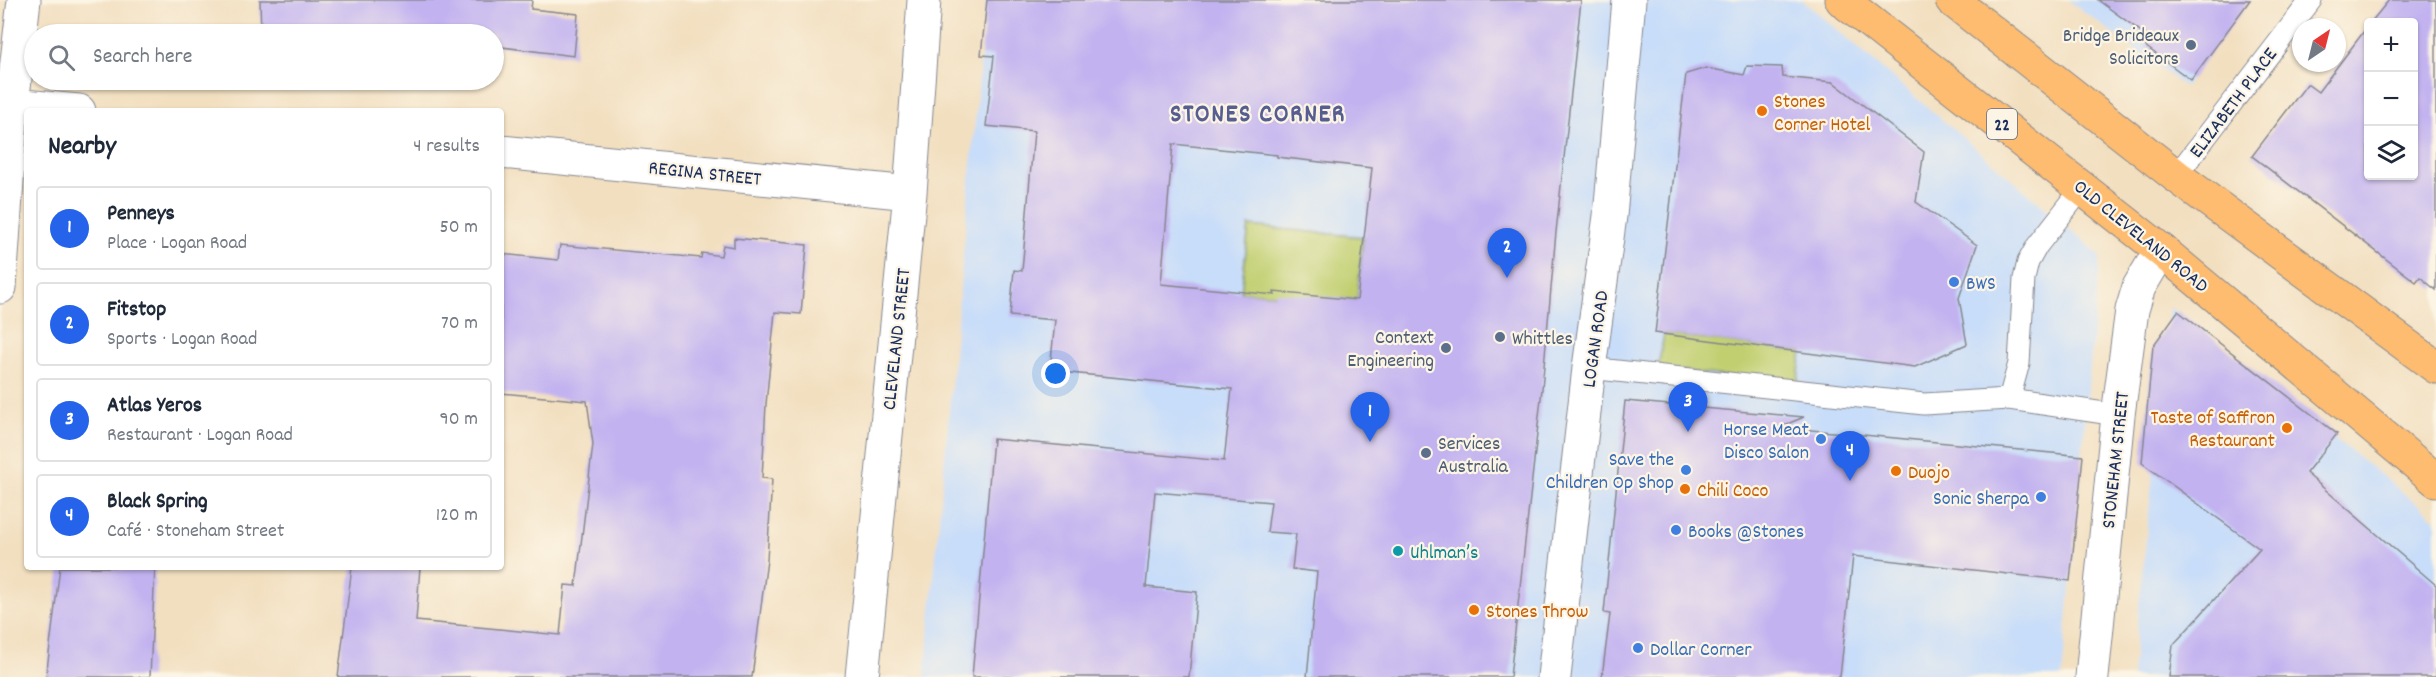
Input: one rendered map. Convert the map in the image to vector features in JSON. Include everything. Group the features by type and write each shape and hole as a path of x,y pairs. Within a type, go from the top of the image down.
{"highway":[{"name":"OLD CLEVELAND ROAD","path":"1842,0 2161,250 2436,480"},
{"path":"1952,0 2176,176 2436,367"}],"street":[{"path":"0,288 12,105 24,0"},
{"name":"CLEVELAND STREET","path":"862,677 910,193 924,0"},
{"name":"LOGAN ROAD","path":"1554,677 1589,368 1610,216 1629,0"},
{"path":"12,105 46,108"},
{"name":"REGINA STREET","path":"504,152 910,193"},
{"name":"STONEHAM STREET","path":"2092,677 2118,415 2132,310 2139,286 2161,250"}],"lane":[{"name":"ELIZABETH PLACE","path":"2176,176 2311,0"},
{"path":"2009,399 2019,363 2024,279 2028,262 2037,246 2083,187"},
{"path":"1589,368 1924,404 2009,399 2118,415"}],"shaded area":[{"path":"986,0 1802,0 2100,255 2062,677 925,677"},
{"path":"2068,0 2250,0 2185,87"},
{"path":"2170,307 2436,519 2436,677 2132,677"}],"green space":[{"path":"1249,226 1363,237 1357,300 1241,292"},
{"path":"1664,334 1802,352 1797,385 1658,368"}],"building":[{"path":"260,0 532,0 531,9 578,14 574,56 504,47 504,24 261,24"},
{"path":"987,0 1581,0 1510,677 1307,677 1317,572 1292,569 1296,534 1267,532 1271,502 1155,492 1146,587 1197,592 1189,677 972,677 993,439 1224,461 1232,389 1050,371 1055,320 1010,316 1014,270 1022,271 1034,131 986,126 994,56 981,55","holes":["1173,144 1277,155 1277,157 1372,168 1357,300 1161,284"]},
{"path":"2098,0 2250,0 2191,80 2145,46 2151,39"},
{"path":"2389,0 2436,0 2436,290 2420,277 2416,282 2252,156 2307,84 2318,92 2333,72 2346,72 2346,55 2364,31 2364,180 2418,180 2418,18 2374,18"},
{"path":"1747,66 1782,67 1783,77 1833,82 1924,152 1916,202 1977,245 1959,298 1967,344 1915,367 1655,333 1686,74 1706,68 1744,75"},
{"path":"734,238 807,245 801,314 775,312 762,478 772,479 767,560 752,677 338,677 352,570 420,570 416,621 560,635 565,585 576,586 593,444 587,401 504,393 504,254 558,260 560,245 701,258 702,253 721,256 723,245 734,247"},
{"path":"2178,311 2337,434 2306,473 2436,585 2436,677 2169,677 2173,645 2260,549 2142,463 2153,346"},
{"path":"1625,401 1804,417 1780,427 2083,456 2070,581 1853,556 1840,677 1602,677 1610,614 1604,613"},
{"path":"60,570 155,570 150,677 46,677"}],"place":[{"name":"Bridge Brideaux Solicitors","path":"2191,45"},
{"name":"Stones Corner Hotel","path":"1762,111"},
{"name":"Fitstop","path":"1507,278"},
{"name":"BWS","path":"1954,282"},
{"name":"Whittles","path":"1500,337"},
{"name":"Context Engineering","path":"1446,348"},
{"name":"Taste of Saffron Restaurant","path":"2287,428"},
{"name":"Atlas Yeros","path":"1688,432"},
{"name":"Horse Meat Disco Salon","path":"1821,439"},
{"name":"Penneys","path":"1370,442"},
{"name":"Services Australia","path":"1426,453"},
{"name":"Save the Children Op Shop","path":"1686,470"},
{"name":"Duojo","path":"1896,471"},
{"name":"Black Spring","path":"1850,481"},
{"name":"Chili Coco","path":"1685,489"},
{"name":"Sonic Sherpa","path":"2041,497"},
{"name":"Books @Stones","path":"1676,530"},
{"name":"Uhlman’s","path":"1398,551"},
{"name":"Stones Throw","path":"1474,610"},
{"name":"Dollar Corner","path":"1638,648"}],"district":[{"name":"STONES CORNER","path":"1258,112"}]}
